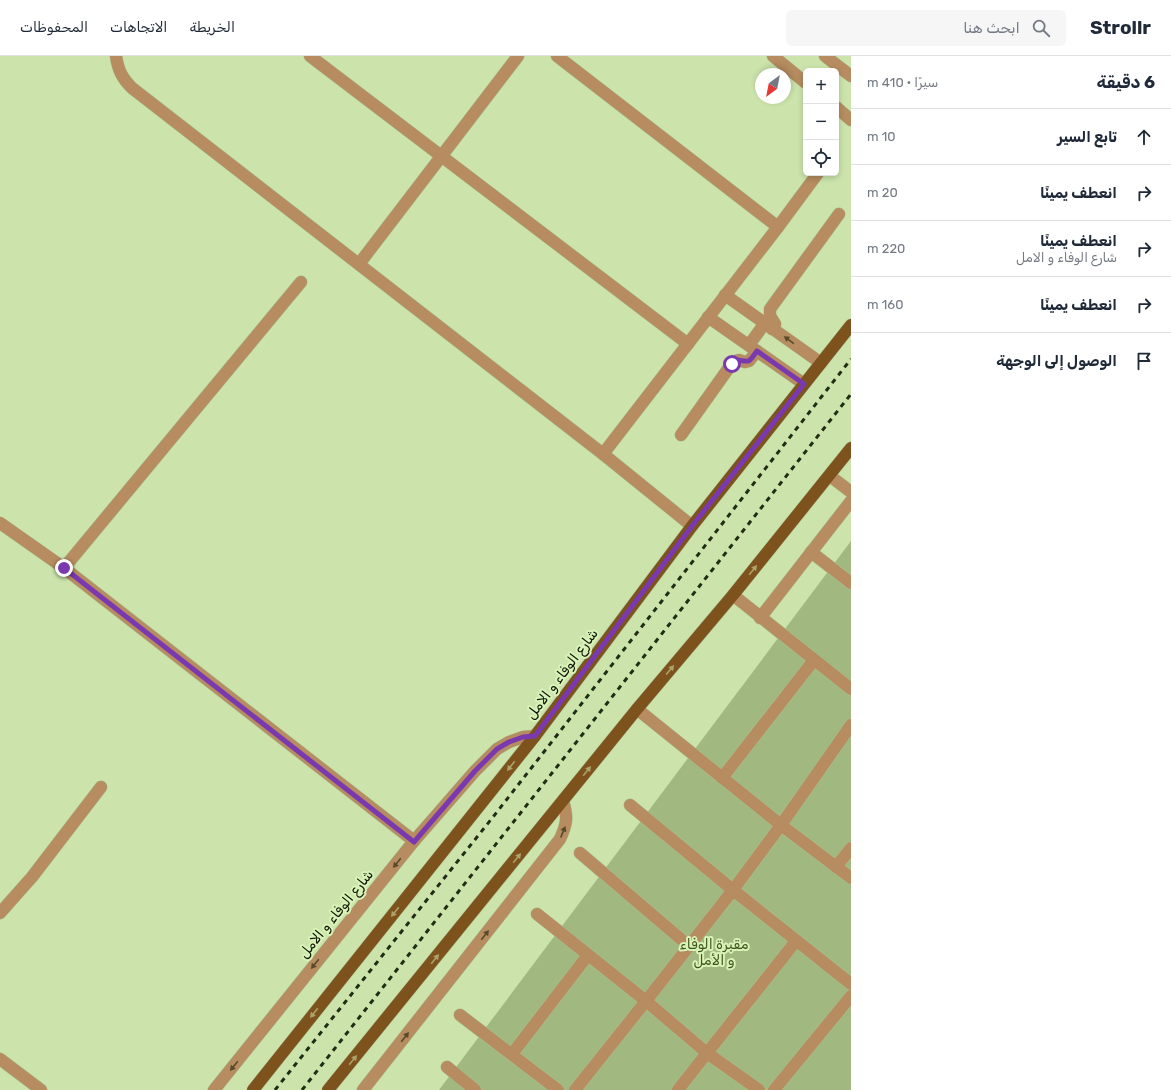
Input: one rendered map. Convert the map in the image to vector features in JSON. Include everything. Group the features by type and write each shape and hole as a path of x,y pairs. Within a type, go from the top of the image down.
{"main road":[{"name":"شارع الوفاء و الامل","path":"535,736 692,526 851,325"},
{"path":"328,1090 637,709 733,595 830,476 851,448"},
{"path":"253,1090 535,736"}],"street":[{"path":"116,56 118,68 123,79 132,88 603,454 692,526"},
{"path":"310,56 688,344"},
{"path":"359,264 518,56"},
{"path":"557,56 778,227"},
{"path":"773,56 803,81"},
{"path":"825,56 851,76"},
{"path":"839,110 851,120"},
{"path":"603,454 816,176"},
{"path":"681,435 733,362 740,360 745,362 749,361 753,348 768,326 775,324 770,316 770,309 839,214"},
{"path":"64,568 301,282"},
{"path":"725,295 820,363"},
{"path":"708,317 804,384"},
{"path":"830,476 851,492"},
{"path":"760,618 851,501"},
{"path":"0,523 64,568 414,842"},
{"path":"812,552 851,583"},
{"path":"733,595 851,689"},
{"path":"722,778 814,660"},
{"path":"637,709 781,825 851,878"},
{"path":"575,1090 733,890 781,825 851,725"},
{"name":"شارع الوفاء و الامل","path":"214,1090 414,842 475,771 497,749 509,742 523,737 535,736"},
{"path":"0,913 32,877 101,787"},
{"path":"363,1090 560,839 566,826 566,812 563,801"},
{"path":"630,805 733,890 851,984"},
{"path":"836,867 851,848"},
{"path":"580,853 689,946"},
{"path":"537,914 707,1052 759,1090"},
{"path":"678,1090 796,941"},
{"path":"512,1054 588,955"},
{"path":"774,1090 851,996"},
{"path":"460,1015 558,1090"},
{"path":"0,1059 40,1090"},
{"path":"447,1068 475,1090"}],"green space":[{"name":"مقبرة الوفاء و الأمل","path":"851,541 851,1090 439,1090"}],"railway":[{"path":"275,1090 493,817 851,359"},
{"path":"302,1090 851,394"}],"route":[{"path":"64,568 414,842 475,771 497,749 509,742 523,737 535,736 692,526 804,384 757,351 749,361 745,362 737,360 732,364"}]}
